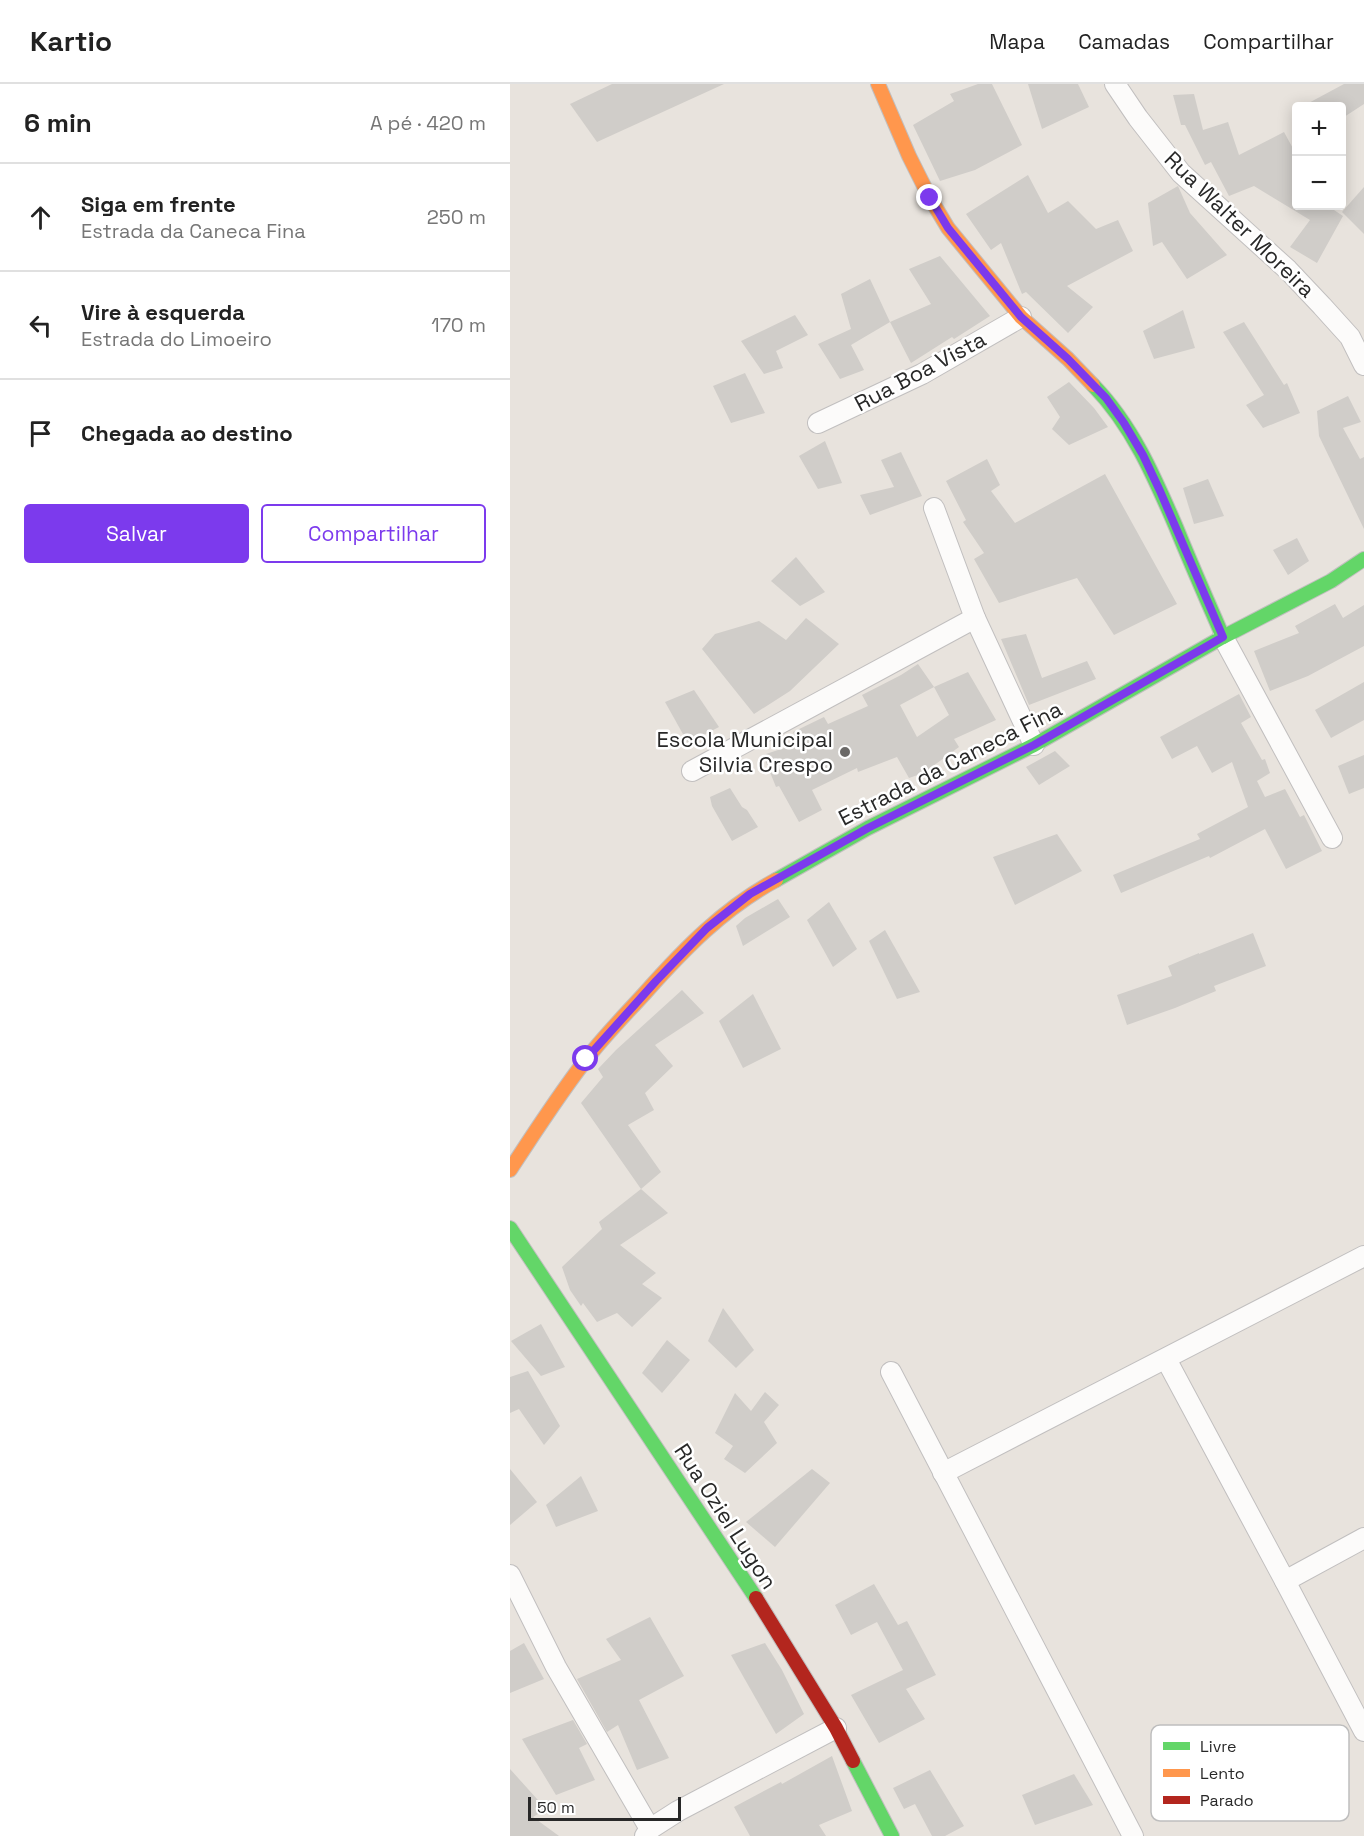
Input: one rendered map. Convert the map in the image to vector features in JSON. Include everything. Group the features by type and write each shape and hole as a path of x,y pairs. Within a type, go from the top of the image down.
{"street":[{"path":"878,84 909,156 948,228 1021,317 1068,359 1106,398 1124,423 1143,455 1160,491 1223,637 1332,838"},
{"name":"Rua Walter Moreira","path":"1115,84 1181,173 1323,306 1350,338 1364,365"},
{"name":"Rua Boa Vista","path":"818,423 922,374 1021,317"},
{"path":"933,508 975,618 1034,745"},
{"name":"Estrada da Caneca Fina","path":"510,1170 586,1059 707,928 750,894 868,828 1034,745 1223,637 1331,581 1364,560"},
{"path":"692,771 975,618"},
{"name":"Rua Oziel Lugon","path":"510,1228 765,1612 836,1728 892,1836"},
{"path":"943,1473 1364,1256"},
{"path":"1166,1359 1364,1731"},
{"path":"891,1372 1133,1836"},
{"path":"1285,1581 1364,1538"},
{"path":"510,1575 556,1667 647,1833 678,1811 836,1728"}],"building":[{"path":"612,84 724,84 597,142 570,104"},
{"path":"978,84 992,84 1022,145 975,170 940,181 913,125 954,101 950,94"},
{"path":"1028,84 1078,84 1089,107 1042,129"},
{"path":"1344,84 1364,84 1364,104 1346,116 1346,102 1310,102"},
{"path":"1194,94 1203,130 1228,122 1239,155 1284,132 1292,147 1292,209 1254,186 1229,196 1211,162 1205,165 1185,125 1181,125 1173,95"},
{"path":"1028,175 1048,213 1068,201 1096,229 1118,220 1133,251 1067,286 1093,307 1068,333 1026,292 1022,294 1001,243 991,250 966,214"},
{"path":"1178,186 1190,213 1227,255 1187,279 1162,242 1153,246 1148,203"},
{"path":"1364,187 1364,234 1342,212"},
{"path":"1294,210 1334,210 1343,216 1317,263 1290,247 1310,220"},
{"path":"940,256 990,316 911,363 890,322 931,304 909,269"},
{"path":"870,279 890,322 851,345 864,370 840,379 818,344 851,329 841,294"},
{"path":"1183,310 1195,348 1154,359 1143,331"},
{"path":"795,315 808,335 776,351 783,368 764,374 741,341"},
{"path":"1244,322 1284,385 1287,383 1300,413 1263,428 1246,405 1264,395 1223,332"},
{"path":"745,373 765,413 731,423 713,386"},
{"path":"1069,382 1094,408 1108,427 1069,445 1052,429 1060,417 1047,397"},
{"path":"1348,396 1361,422 1343,428 1360,459 1364,457 1364,529 1319,436 1317,411"},
{"path":"825,441 842,483 818,489 799,456"},
{"path":"901,452 922,496 870,515 860,495 894,487 881,460"},
{"path":"987,459 1000,485 991,491 1015,523 1105,474 1177,604 1114,635 1077,578 999,603 974,559 984,553 963,522 966,520 946,481"},
{"path":"1208,479 1224,516 1194,524 1183,488"},
{"path":"1297,538 1309,561 1288,575 1273,550"},
{"path":"796,557 825,592 800,606 771,581"},
{"path":"1335,604 1343,618 1364,605 1364,646 1308,676 1270,691 1254,651 1299,633 1295,626"},
{"path":"806,618 839,644 790,691 754,714 702,649 715,634 759,621 786,640"},
{"path":"1026,634 1042,678 1087,661 1096,679 1029,705 1001,639"},
{"path":"918,664 934,687 968,672 996,720 954,739 959,747 933,766 935,769 909,778 897,757 858,772 857,768 812,790 822,810 799,822 779,786 776,787 763,755 799,743 793,732 824,717 828,724 868,706 862,695","holes":["934,687 949,715 917,737 900,705"]},
{"path":"1364,682 1364,720 1331,738 1315,710"},
{"path":"694,690 719,727 688,743 665,702"},
{"path":"1239,694 1251,717 1241,723 1262,760 1265,759 1270,773 1257,781 1265,797 1285,789 1300,817 1304,815 1322,851 1286,869 1265,829 1210,858 1209,856 1121,893 1113,875 1200,839 1197,834 1248,807 1232,762 1212,773 1197,746 1172,759 1160,737"},
{"path":"1055,751 1070,766 1039,785 1026,767"},
{"path":"1364,755 1364,788 1349,794 1338,766"},
{"path":"730,788 758,827 732,841 712,806 710,797"},
{"path":"1057,834 1082,871 1015,905 993,857"},
{"path":"778,899 790,917 743,946 736,926 745,918"},
{"path":"829,902 857,949 833,967 807,920"},
{"path":"885,930 920,992 897,999 869,941"},
{"path":"1253,933 1266,966 1214,986 1216,991 1127,1025 1117,995 1172,976 1168,966"},
{"path":"682,990 704,1013 655,1045 673,1066 645,1093 654,1110 628,1125 661,1172 641,1189 581,1103 603,1077 598,1069"},
{"path":"753,994 781,1049 743,1068 719,1021"},
{"path":"641,1189 668,1213 620,1245 656,1273 642,1284 662,1298 632,1327 617,1313 597,1322 583,1303 581,1306 570,1290 562,1267 602,1229 599,1222"},
{"path":"723,1308 754,1350 736,1368 708,1341"},
{"path":"541,1324 565,1367 541,1376 511,1341"},
{"path":"667,1340 690,1360 662,1393 642,1373"},
{"path":"528,1371 560,1426 544,1445 519,1409 510,1413 510,1377"},
{"path":"765,1392 779,1405 764,1422 777,1443 745,1473 724,1459 733,1446 715,1433 735,1393 751,1411"},
{"path":"510,1469 537,1502 510,1525"},
{"path":"812,1469 830,1483 775,1547 746,1522"},
{"path":"581,1476 598,1511 556,1527 546,1505"},
{"path":"874,1584 898,1625 907,1621 936,1675 906,1689 925,1719 879,1743 851,1695 903,1670 877,1622 851,1635 835,1605"},
{"path":"650,1617 684,1676 639,1700 669,1758 637,1770 618,1725 607,1732 577,1679 621,1660 606,1639"},
{"path":"524,1643 544,1679 510,1693 510,1651"},
{"path":"765,1643 782,1670 804,1714 776,1734 731,1655"},
{"path":"573,1720 587,1744 579,1748 595,1780 556,1795 522,1739"},
{"path":"832,1756 852,1811 819,1825 826,1836 750,1836 734,1807"},
{"path":"510,1769 546,1809 533,1817 559,1836 510,1836"},
{"path":"930,1770 964,1826 945,1836 932,1836 915,1804 904,1809 893,1788"},
{"path":"1074,1774 1093,1805 1035,1825 1022,1795"}],"traffic: fast":[{"path":"1093,385 1107,400 1141,452 1168,508 1223,637"},
{"path":"776,880 868,828 1034,745 1223,637 1331,581 1364,559"},
{"path":"510,1228 756,1598"},
{"path":"853,1761 892,1836"}],"traffic: slow":[{"path":"878,84 909,156 948,228 1021,317 1093,385"},
{"path":"510,1170 585,1061 660,977 722,916 776,880"}],"traffic: jam":[{"path":"756,1598 836,1728 853,1761"}],"place":[{"name":"Escola Municipal Silvia Crespo","path":"845,752"}],"route":[{"path":"586,1059 707,928 750,894 868,828 1034,745 1223,637 1160,491 1143,455 1124,423 1106,398 1068,359 1021,317 948,228 930,198"}]}
